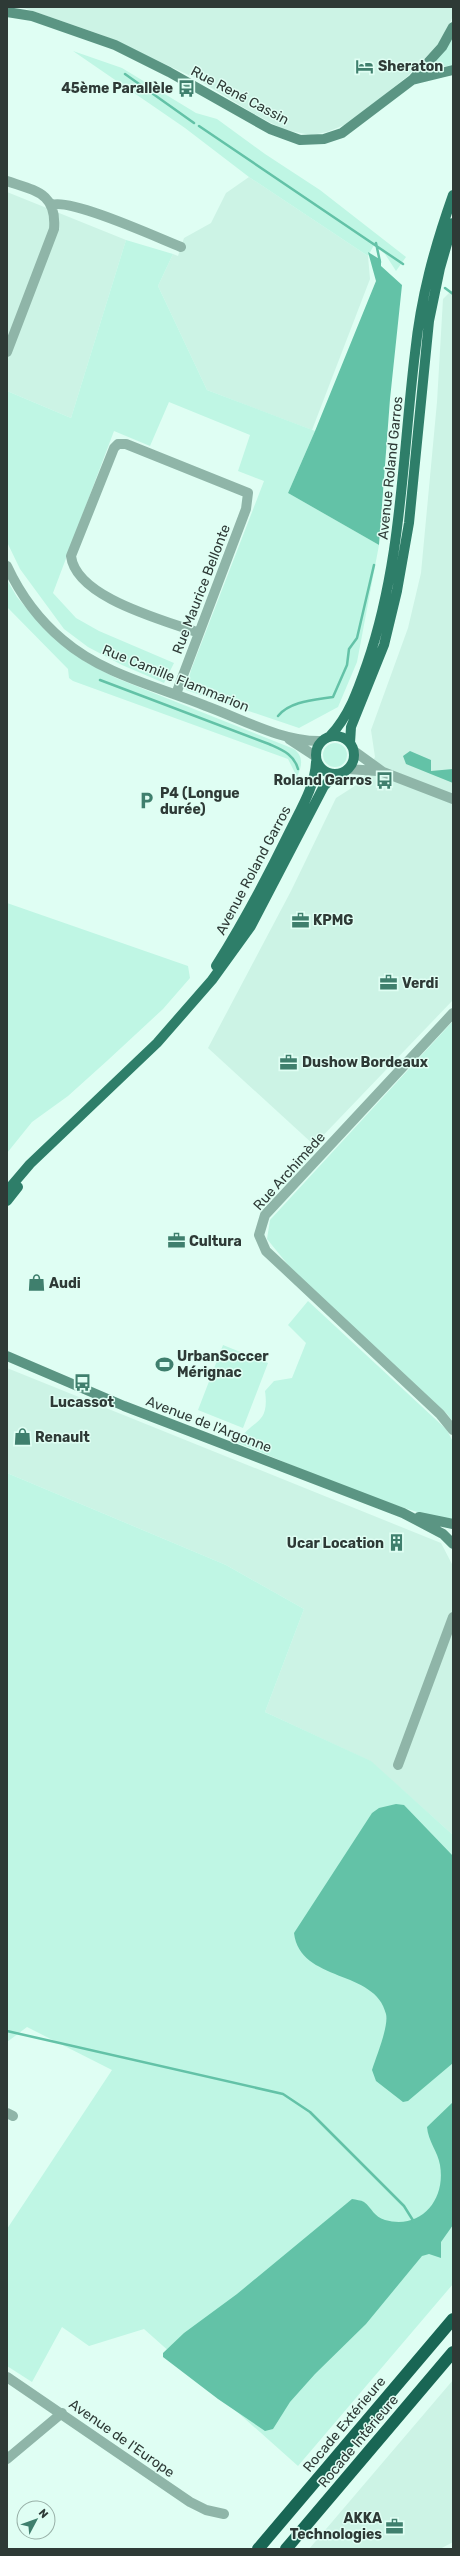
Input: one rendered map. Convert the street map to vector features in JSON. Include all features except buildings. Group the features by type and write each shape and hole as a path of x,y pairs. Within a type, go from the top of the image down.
{"highway":[{"name":"Rocade Extérieure","path":"258,2549 453,2319"},
{"name":"Rocade Intérieure","path":"286,2549 453,2352"}],"main road":[{"name":"Avenue Roland Garros","path":"326,738 341,723 356,694 376,637 384,605 399,528 414,355 422,303 433,252 453,196"},
{"name":"Avenue Roland Garros","path":"352,747 351,727 384,645 403,563 414,474 424,357 440,268 453,223"},
{"path":"341,737 352,747 353,761 348,769 335,775 324,772 316,759 326,738 341,737"},
{"name":"Avenue Roland Garros","path":"205,987 251,907 300,812 314,780 316,759"},
{"name":"Avenue Roland Garros","path":"7,1191 30,1164 48,1150 157,1044 225,964 250,926 324,786 335,775"},
{"name":"Avenue Roland Garros","path":"7,1201 48,1150"},
{"path":"7,1185 30,1164"}],"street":[{"name":"Rue René Cassin","path":"10,11 32,16 115,45 169,72 270,129 300,140 324,139 342,133 412,80 453,70"},
{"path":"412,80 442,47 453,27"},
{"path":"7,181 38,192 52,205 54,229 7,352"},
{"path":"440,268 438,263 453,196"},
{"path":"52,205 58,203 76,207 181,247"},
{"name":"Rue Maurice Bellonte","path":"176,694 246,509 248,493 126,444 118,444 114,448 71,556 73,566 102,595 199,633"},
{"name":"Rue Camille Flammarion","path":"7,566 16,584 36,612 63,640 88,657 122,674 280,734 309,741 326,738"},
{"name":"Rue Camille Flammarion","path":"280,734 316,759"},
{"path":"352,747 383,772"},
{"path":"348,769 383,772 453,799"},
{"name":"Rue Archimède","path":"453,1013 265,1215 259,1235 266,1251 440,1414 453,1430"},
{"name":"Avenue de l'Argonne","path":"7,1356 124,1406 404,1513 443,1534 453,1544"},
{"name":"Avenue de l'Argonne","path":"404,1513 453,1524"},
{"path":"398,1765 453,1616"},
{"name":"Avenue de l'Europe","path":"7,2377 62,2413 190,2502 206,2510 224,2514"},
{"path":"7,2459 62,2413"}],"shaded area":[{"path":"21,7 453,7 453,16 442,40 408,76 349,123 327,132 311,135 285,130 256,115 195,78 102,35"},
{"path":"453,34 453,65 429,69 428,67"},
{"path":"73,51 122,68 196,113 217,119 265,154 320,190 406,257 396,271 385,254 374,245 368,256 249,177 185,128"},
{"path":"249,177 368,256 370,279 312,430 207,390 158,286 173,254 178,256 184,238 211,223 226,193"},
{"path":"7,192 126,240 71,418 7,391"},
{"path":"126,240 173,254 158,286 207,390 315,431 288,493 379,545 357,662 338,707 299,728 186,690 191,670 264,481 238,471 250,435 169,402 150,446 114,431 53,593 76,618 99,631 174,663 164,683 122,665 88,647 64,629 20,569 7,542 7,391 71,418"},
{"path":"368,252 381,260 381,266 402,285 390,399 379,545 288,493 376,281"},
{"path":"453,289 453,1000 314,1145 208,1048 291,891 336,798 361,782 375,757 371,730 408,628 421,573 437,402 443,299"},
{"path":"7,580 17,597 44,629 84,661 116,678 294,749 301,758 300,769 297,777 288,759 73,681 69,678 68,669 7,607"},
{"path":"335,743 344,746 347,755 344,764 335,767 326,764 323,755 326,746"},
{"path":"410,751 431,760 431,771 453,769 453,783 406,764 403,756"},
{"path":"7,903 188,966 190,978 163,1009 108,1060 68,1096 32,1122 7,1153"},
{"path":"453,1021 453,1422 448,1415 293,1271 267,1239 270,1220"},
{"path":"308,1301 447,1430 453,1442 453,1521 371,1497 238,1443 248,1429 262,1417 265,1411 266,1403 265,1391 274,1381 292,1378 306,1343 288,1325"},
{"path":"223,1345 268,1363 243,1428 198,1410"},
{"path":"7,1368 441,1543 453,1566 453,1835 370,1761 265,1712 304,1609 226,1565 7,1473"},
{"path":"7,1473 226,1565 304,1609 265,1712 371,1761 453,1835 453,2284 298,2466 144,2329 89,2346 62,2327 32,2382 7,2366 7,2229 112,2070 27,2027 7,2042"},
{"path":"396,1804 404,1805 453,1856 453,2063 408,2101 403,2102 376,2081 372,2070 386,2026 386,2014 379,2000 368,1989 323,1969 310,1960 299,1949 294,1933 372,1813 379,1808"},
{"path":"453,2102 453,2225 441,2242 441,2258 429,2254 422,2256 366,2324 315,2374 290,2402 273,2429 265,2431 218,2399 163,2357 163,2353 184,2333 237,2294 352,2199 364,2202 381,2219 398,2222 410,2221 420,2216 428,2209 435,2200 439,2190 441,2178 439,2160 429,2137 427,2127"},
{"path":"453,2380 453,2542 440,2549 309,2549"}],"waterway":[{"path":"125,74 194,123"},
{"path":"199,126 403,264"},
{"path":"376,243 380,262"},
{"path":"445,288 453,294"},
{"path":"278,716 283,711 296,704 333,697 347,665 349,649 357,638 374,565"},
{"path":"100,680 269,744 290,756 294,760 298,769"},
{"path":"7,2031 283,2094 310,2112 404,2206 414,2222"}],"place":[{"name":"Sheraton","path":"365,66"},
{"name":"45ème Parallèle","path":"186,88"},
{"name":"Roland Garros","path":"385,780"},
{"name":"P4 (Longue durée)","path":"147,801"},
{"name":"KPMG","path":"300,920"},
{"name":"Verdi","path":"389,983"},
{"name":"Dushow Bordeaux","path":"289,1062"},
{"name":"Cultura","path":"176,1241"},
{"name":"Audi","path":"36,1283"},
{"name":"UrbanSoccer Mérignac","path":"164,1364"},
{"name":"Lucassot","path":"82,1382"},
{"name":"Renault","path":"22,1437"},
{"name":"Ucar Location","path":"397,1543"},
{"name":"AKKA Technologies","path":"395,2526"}]}
